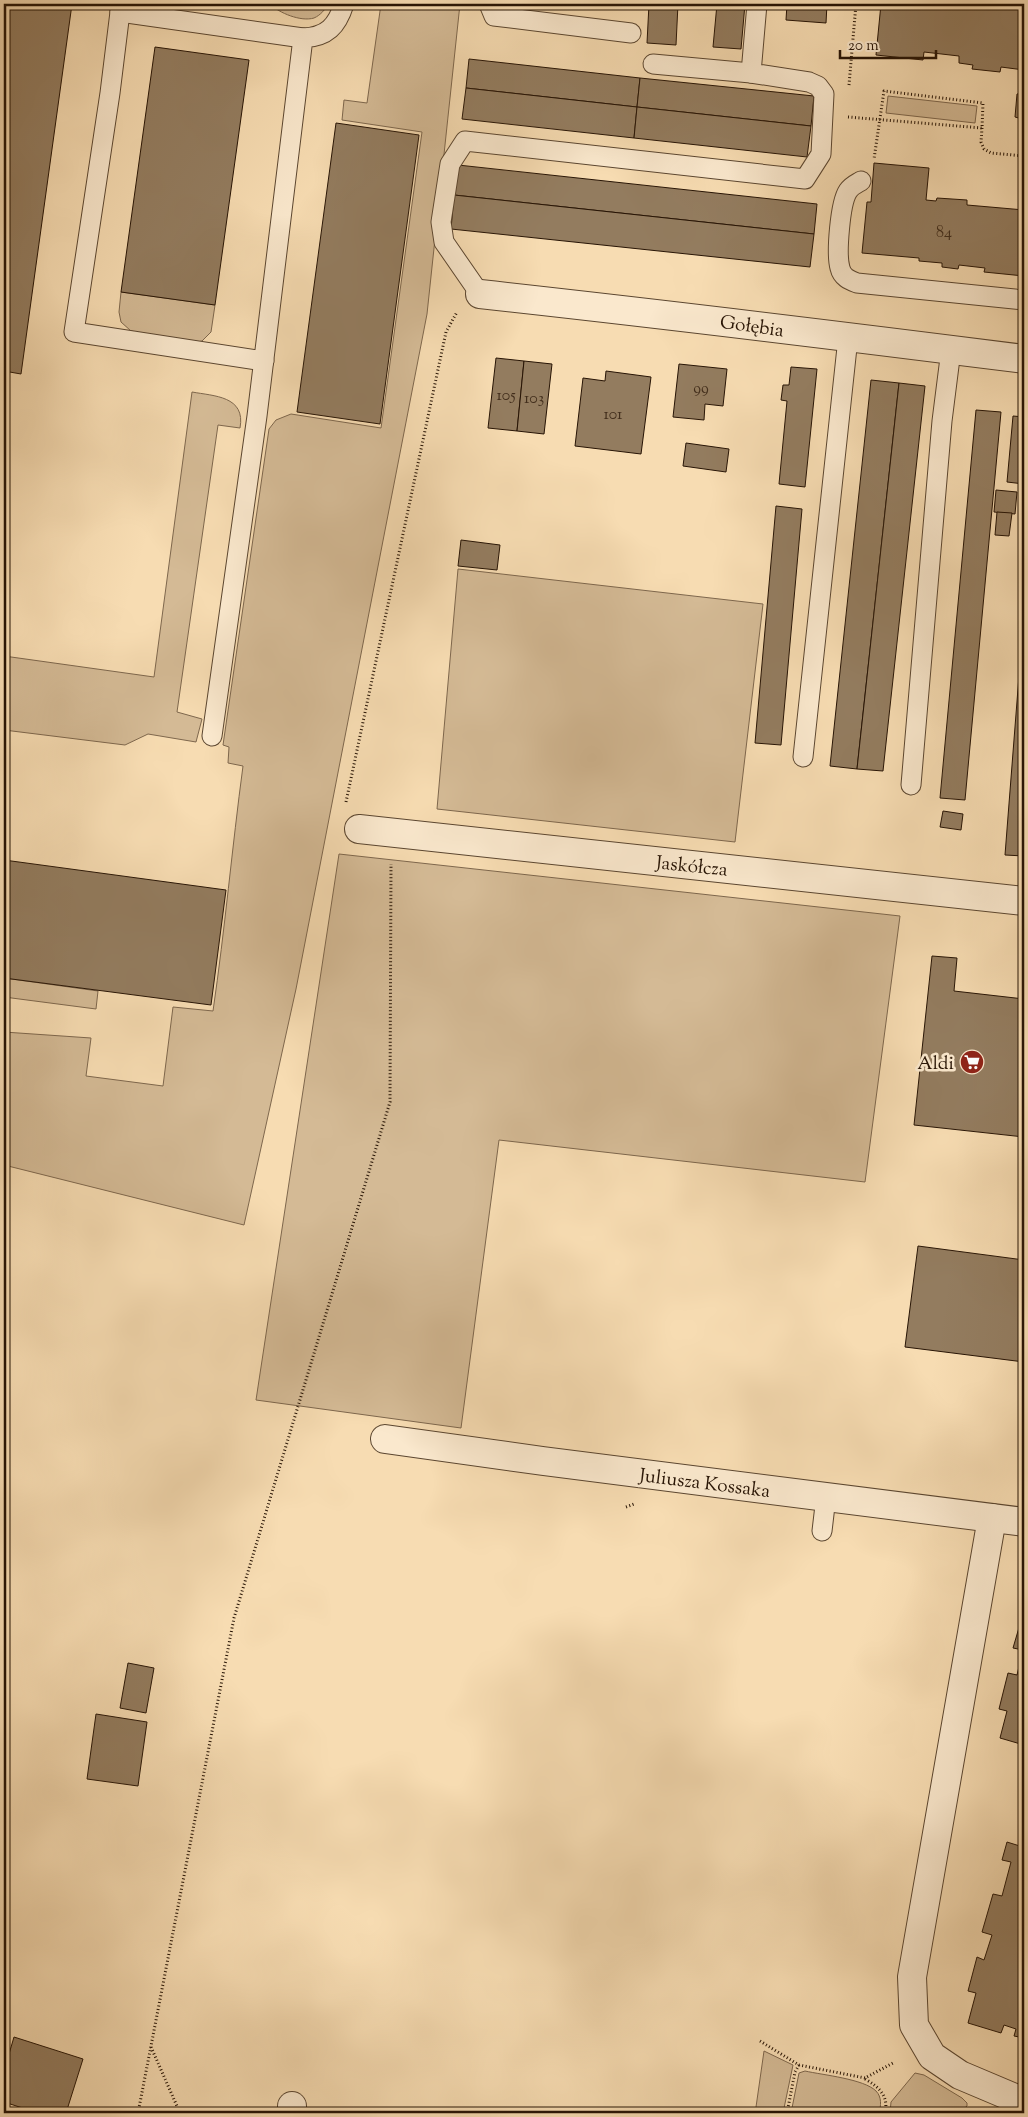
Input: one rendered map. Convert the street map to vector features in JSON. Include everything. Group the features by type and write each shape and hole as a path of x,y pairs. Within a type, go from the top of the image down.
{"street":[{"name":"Gołębia","path":"480,294 738,322 848,338 1024,359"},
{"name":"Jaskółcza","path":"359,830 1024,901"},
{"name":"Juliusza Kossaka","path":"385,1439 1024,1522"},
{"path":"992,1518 912,1978 914,2025 932,2056 960,2075 1024,2102"}],"lane":[{"path":"264,361 74,332 121,8 303,38 317,38 330,30 344,4"},
{"path":"489,4 494,16 631,33"},
{"path":"751,73 756,4"},
{"path":"212,736 264,361 303,38"},
{"path":"480,294 444,242 441,222 450,164 465,141 805,179 820,154 824,94 818,86 809,82 751,73 653,64"},
{"path":"861,181 848,191 843,206 838,251 840,269 846,279 857,283 1024,300"},
{"path":"803,757 848,338"},
{"path":"910,785 942,421 951,350"},
{"path":"822,1531 826,1497"}],"path":[{"path":"848,89 856,4"},
{"path":"880,120 884,91 983,103 982,142 984,149 991,153 1024,156"},
{"path":"847,108 846,117 982,128"},
{"path":"359,830 346,802 446,332 461,303 480,294"},
{"path":"138,2113 234,1618 390,1102 391,833"},
{"path":"760,2041 799,2064 864,2078 877,2086 885,2096 887,2106 885,2113"},
{"path":"151,2047 180,2113"},
{"path":"864,2078 893,2063"},
{"path":"787,2113 795,2072 799,2064"}],"shaded area":[{"path":"270,4 329,4 323,12 314,18 303,19 279,11"},
{"path":"381,4 460,4 427,314 296,989 244,1225 4,1165 4,1032 91,1038 86,1076 163,1086 173,1007 213,1011 243,766 228,763 229,747 223,745 269,429 276,420 291,414 381,428 422,132 342,120 344,100 367,103"},
{"path":"888,96 977,106 975,123 886,113"},
{"path":"121,292 215,305 211,332 202,341 192,343 131,331 121,322 119,312"},
{"path":"192,392 226,400 238,409 241,417 240,428 218,425 177,712 202,719 196,742 148,734 125,745 4,730 4,656 154,677"},
{"path":"458,569 763,604 735,842 437,809"},
{"path":"339,854 900,916 865,1182 499,1140 461,1428 256,1400"},
{"path":"4,978 98,991 96,1009 4,997"},
{"path":"764,2051 793,2065 783,2113 758,2113 756,2107"},
{"path":"805,2071 853,2080 870,2087 879,2096 881,2105 879,2113 791,2113 799,2073"},
{"path":"915,2073 924,2075 962,2098 967,2103 967,2106 959,2113 890,2113 891,2102"}],"building":[{"path":"4,4 72,4 21,374 4,371"},
{"path":"649,4 678,4 676,45 647,43"},
{"path":"717,4 745,4 741,49 713,47"},
{"path":"787,4 827,4 826,23 786,20"},
{"path":"881,4 1024,4 1024,70 1001,67 1000,72 972,69 973,65 959,63 959,56 924,52 923,60 876,55"},
{"path":"155,47 249,60 215,305 121,292"},
{"path":"469,59 640,78 637,107 466,88"},
{"path":"640,78 814,96 811,126 637,107"},
{"path":"466,88 637,107 634,138 462,119"},
{"path":"1024,93 1024,124 1021,124 1022,119 1015,117 1017,94"},
{"path":"637,107 811,126 807,157 634,138"},
{"path":"336,123 419,135 380,424 297,412"},
{"path":"874,163 929,168 926,200 936,201 937,198 967,200 967,205 1024,210 1024,276 984,272 985,268 959,265 958,269 942,267 942,263 919,261 919,258 862,253 867,202 871,202"},
{"path":"458,165 817,204 814,234 454,195"},
{"path":"454,195 814,234 810,267 451,229"},
{"path":"496,358 524,361 517,431 488,428"},
{"path":"524,361 552,364 544,434 517,431"},
{"path":"679,364 727,369 723,406 705,404 704,420 673,417"},
{"path":"791,367 817,369 805,487 779,484 787,401 781,400 783,385 789,385"},
{"path":"606,371 651,377 641,454 575,446 583,378 605,381"},
{"path":"871,380 899,383 857,769 830,766"},
{"path":"899,383 925,386 883,771 857,769"},
{"path":"976,410 1001,412 965,800 940,798"},
{"path":"1013,416 1024,417 1024,484 1007,482"},
{"path":"686,443 729,449 726,472 683,466"},
{"path":"996,490 1017,492 1015,514 994,512"},
{"path":"776,506 802,509 781,745 755,743"},
{"path":"997,512 1012,513 1009,536 995,535"},
{"path":"461,540 500,545 497,570 458,566"},
{"path":"1021,650 1024,650 1024,856 1005,855"},
{"path":"943,811 963,814 961,830 940,827"},
{"path":"4,860 226,890 211,1005 4,978"},
{"name":"Aldi","path":"932,956 957,958 954,991 1024,999 1024,1137 914,1125"},
{"path":"918,1246 1024,1260 1024,1362 905,1347"},
{"path":"1023,1614 1024,1745 1000,1738 1007,1711 999,1709 1008,1673 1017,1675 1023,1650 1013,1648"},
{"path":"128,1663 154,1668 146,1713 120,1708"},
{"path":"96,1714 147,1722 138,1786 87,1779"},
{"path":"1007,1842 1023,1847 1024,1843 1024,2038 1014,2036 1016,2029 1004,2025 1001,2033 968,2023 976,1993 968,1991 977,1957 984,1960 992,1935 982,1932 993,1894 1002,1896 1011,1862 1002,1860"},
{"path":"14,2037 83,2059 66,2113 38,2113 4,2102 4,2071"}],"place":[{"name":"Aldi","path":"972,1062"}]}
